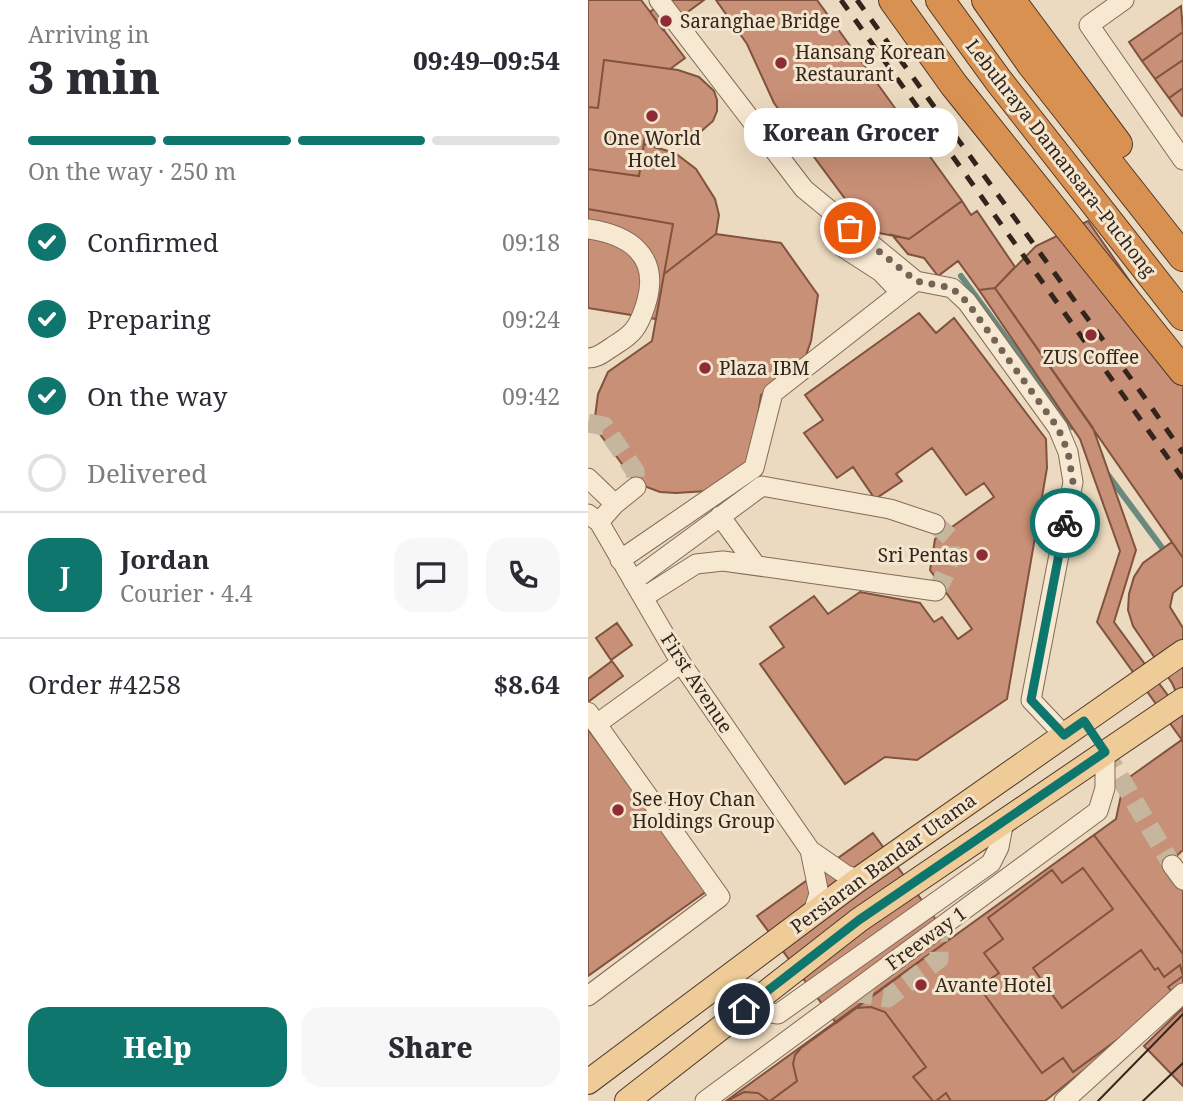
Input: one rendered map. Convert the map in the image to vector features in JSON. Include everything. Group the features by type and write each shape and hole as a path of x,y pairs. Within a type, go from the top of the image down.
{"highway":[{"path":"893,0 954,85 1183,371"},
{"name":"Lebuhraya Damansara–Puchong","path":"940,0 998,79 1183,316"},
{"name":"Lebuhraya Damansara–Puchong","path":"986,0 1031,64 1183,257"},
{"path":"1011,0 1156,196 1183,243"}],"main road":[{"name":"Persiaran Bandar Utama","path":"588,1082 813,912 1183,652"},
{"name":"Persiaran Bandar Utama","path":"627,1101 859,920 1004,821 1106,761 1183,700"},
{"path":"1074,728 1106,761"}],"street":[{"path":"659,0 804,189 850,228 908,287"},
{"path":"1124,0 1089,24 1183,160"},
{"path":"588,229 613,233 631,243 649,269 651,284 645,309 632,333 596,358 588,358"},
{"path":"588,237 610,241 624,251 641,274 642,285 638,304 625,329 593,351 588,351"},
{"path":"620,560 754,468 772,393 908,287 952,288 967,302 1058,428 1068,452 1073,482 1031,700 1074,728"},
{"path":"588,478 615,504"},
{"path":"638,589 720,516 762,486 890,509 935,524"},
{"path":"593,518 636,487"},
{"path":"720,516 755,564"},
{"name":"First Avenue","path":"593,518 681,663 810,850 846,875 859,879"},
{"path":"638,589 696,564 723,561 936,591"},
{"path":"588,996 720,897 593,717 681,663"},
{"name":"Freeway 1","path":"705,1101 1098,811 1103,800 1106,761"},
{"name":"First Avenue","path":"810,850 819,894 813,912"},
{"path":"1064,1101 1183,992"}],"building":[{"path":"588,0 641,0 685,58 670,69 604,60 598,108 588,107"},
{"name":"Saranghae Bridge","path":"666,0 704,0 663,30 650,12"},
{"path":"716,0 817,0 962,201 909,239 869,231 774,103 747,44"},
{"path":"1181,6 1183,32 1142,61 1129,42"},
{"path":"1183,32 1183,60 1155,79 1142,61"},
{"name":"One World Hotel","path":"604,60 678,70 699,77 714,91 717,100 713,121 698,134 687,136 646,129 639,176 588,169 588,107 598,108"},
{"path":"1183,60 1183,88 1169,98 1155,79"},
{"path":"1183,88 1183,115 1182,116 1169,98"},
{"path":"644,144 675,153 696,169 715,199 719,215 716,234 664,274 673,224 588,209 588,169 639,176"},
{"path":"962,201 971,215 977,211 1015,267 995,288 979,290 958,261 938,276 924,258 908,254 892,235 909,239"},
{"path":"588,209 673,224 656,319 588,308"},
{"path":"1088,221 1183,358 1183,558 995,288 1036,246"},
{"name":"Plaza IBM","path":"716,234 781,243 818,295 811,341 803,364 761,395 751,460 707,491 660,492 636,483 597,430 595,417 598,394 608,372 652,341 664,274"},
{"path":"995,288 1093,428 1136,550 1114,622 1183,716 1182,740 1097,622 1120,551 1080,439 979,290"},
{"name":"Sri Pentas","path":"919,313 936,333 954,318 1046,439 1047,468 1007,699 917,760 885,757 845,784 760,664 784,647 770,627 814,596 828,614 860,592 920,603 934,622 942,617 958,639 972,629 930,570 935,539 994,497 984,483 966,495 932,448 896,474 902,481 875,499 853,467 837,478 804,433 823,420 805,395"},
{"path":"1172,542 1183,558 1183,585 1173,593 1170,607 1183,628 1183,707 1172,683 1133,626 1128,610 1134,577 1143,563"},
{"path":"617,623 632,645 611,660 596,638"},
{"path":"612,661 623,676 588,702 588,679"},
{"name":"See Hoy Chan Holdings Group","path":"588,729 707,891 588,976"},
{"path":"1183,739 1183,850 1167,865 1183,890 1183,954 1094,835 1116,819 1124,781"},
{"path":"873,833 950,939 836,1023 757,916"},
{"path":"1094,835 1183,954 1183,989 1045,1101 726,1101"},
{"path":"1083,868 1113,909 1033,968 1062,1008 1141,950 1155,970 1158,968 1164,977 1180,965 1183,976 1168,987 1176,997 1073,1072 1063,1058 1042,1073 979,987 999,973 984,953 1003,939 988,918 1052,870 1062,883"},
{"path":"871,1007 885,1012 926,1067 913,1077 933,1101 770,1101 797,1081 793,1064 795,1055 801,1048 856,1008"},
{"path":"1183,1008 1183,1086 1144,1046"},
{"path":"744,1092 758,1093 769,1101 727,1101"},
{"path":"946,1093 951,1101 936,1101"}],"waterway":[{"path":"961,276 1072,427"},
{"path":"1108,475 1166,553"}],"tunnel":[{"path":"588,423 604,426 635,471 636,487"},
{"path":"935,524 950,537 948,566 936,591"},
{"path":"1105,752 1172,865"},
{"path":"854,992 888,998 939,959 938,929"}],"tram line":[{"path":"1098,1101 1183,1014"},
{"path":"1143,1101 1183,1063"}],"railway":[{"path":"841,0 1183,479"},
{"path":"857,0 1183,453"}],"way so far":[{"path":"850,228 916,281 933,282 952,288 967,302 1058,428 1068,452 1073,482 1065,523"}],"place":[{"name":"Saranghae Bridge","path":"666,21"},
{"name":"Hansang Korean Restaurant","path":"781,63"},
{"name":"One World Hotel","path":"652,116"},
{"name":"Korean Grocer","path":"850,228"},
{"name":"ZUS Coffee","path":"1091,335"},
{"name":"Plaza IBM","path":"705,368"},
{"name":"Sri Pentas","path":"982,555"},
{"name":"See Hoy Chan Holdings Group","path":"618,810"},
{"name":"Avante Hotel","path":"921,985"}],"route":[{"path":"744,1009 859,920 1105,752 1084,721 1064,735 1031,700 1065,523"}]}
